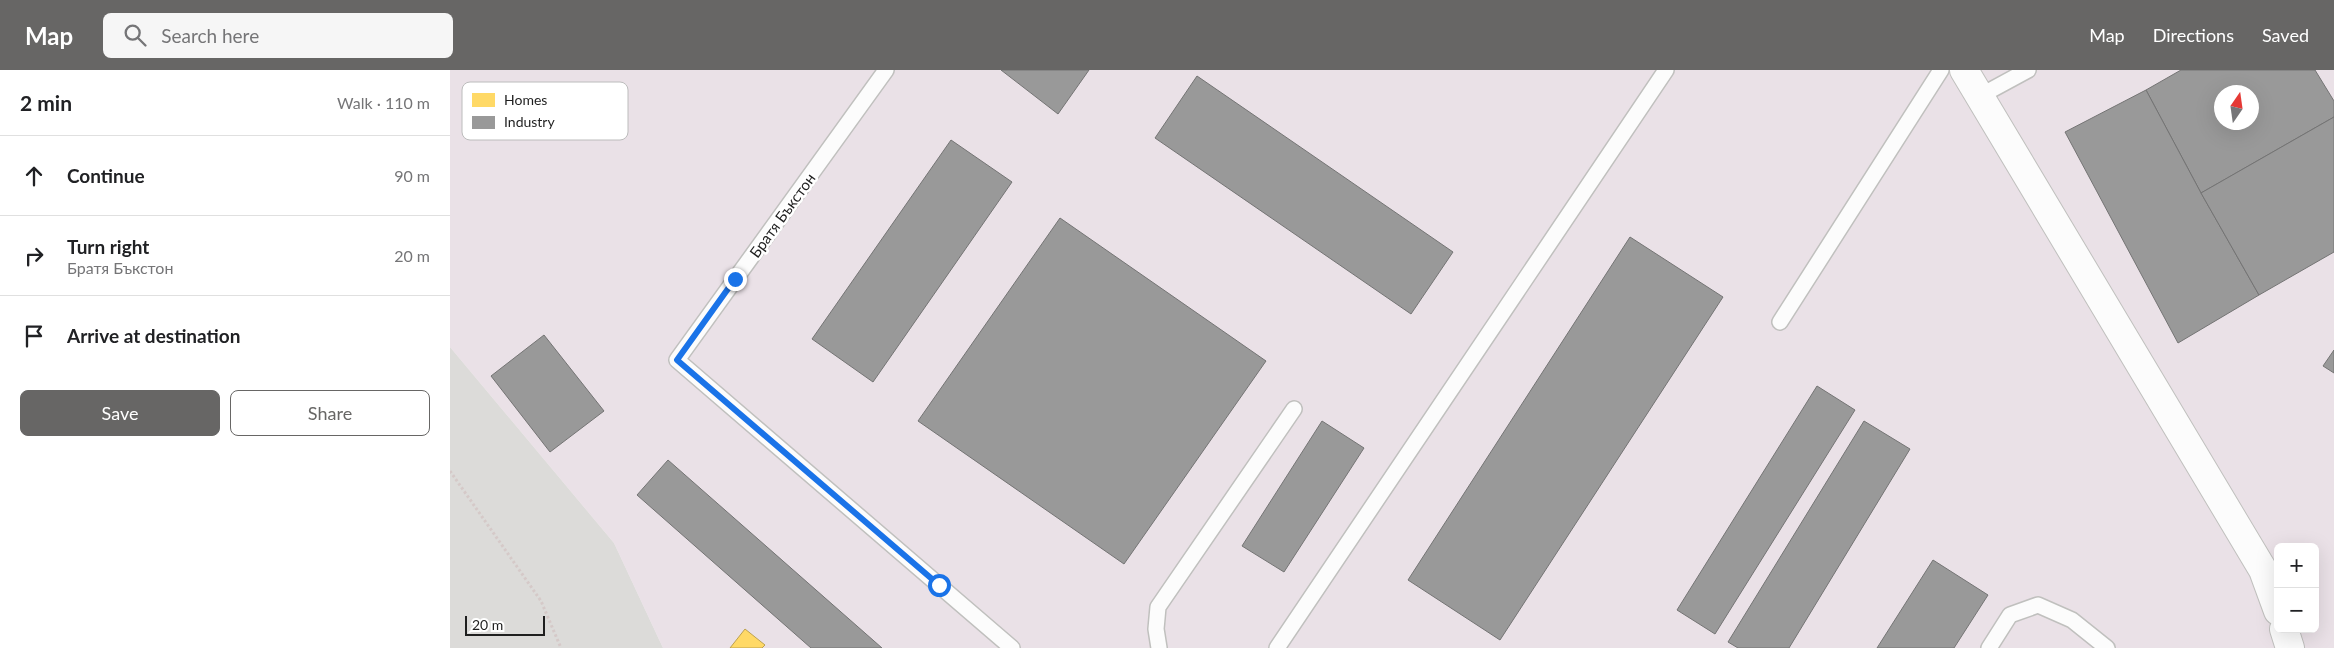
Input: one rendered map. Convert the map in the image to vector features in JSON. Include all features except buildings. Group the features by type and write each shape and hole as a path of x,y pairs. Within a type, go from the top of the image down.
{"street":[{"path":"1964,70 2263,570 2274,600"},
{"path":"2285,633 2290,648"}],"lane":[{"name":"Братя Бъкстон","path":"886,70 677,360 1012,648"},
{"path":"1277,648 1666,70"},
{"path":"1780,322 1942,70"},
{"path":"1980,96 2028,70"},
{"path":"1159,648 1156,629 1158,607 1294,409"},
{"path":"1989,648 2010,615 2038,605 2072,620 2107,648"}],"path":[{"path":"450,471 541,601 561,648"}],"shaded area":[{"path":"450,70 2334,70 2334,648 663,648 614,543 450,347"},
{"path":"450,347 614,543 663,648 450,648"}],"route":[{"path":"735,279 677,360 939,585"}]}
